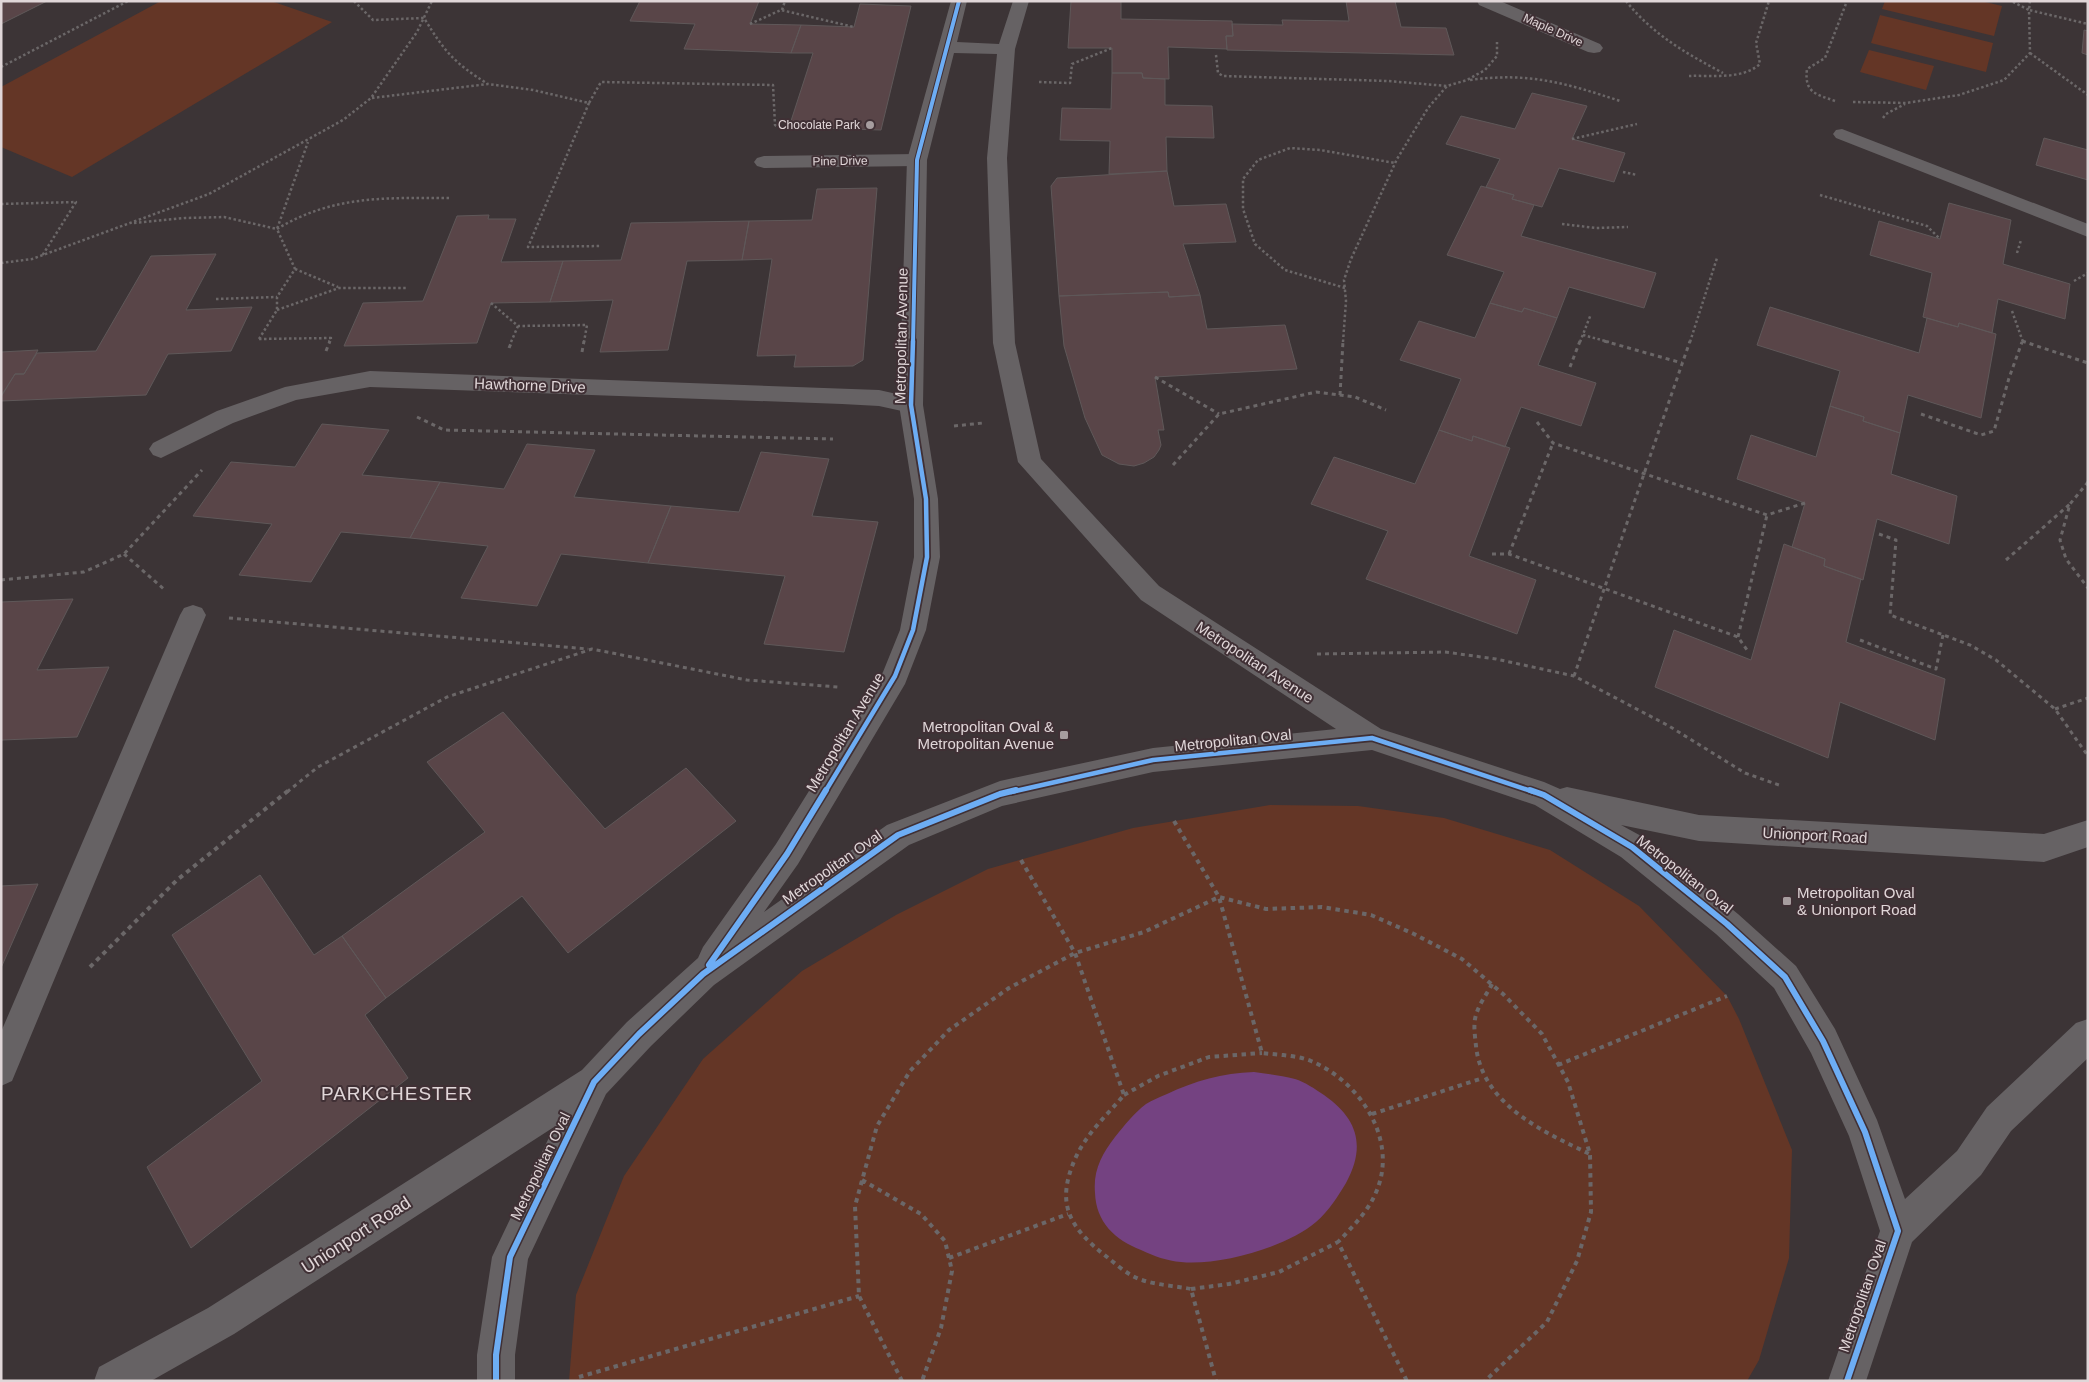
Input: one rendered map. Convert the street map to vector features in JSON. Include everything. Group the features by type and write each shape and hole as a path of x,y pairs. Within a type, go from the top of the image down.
{"street":[{"name":"Metropolitan Avenue","path":"703,974 787,854 895,676 913,630 927,557 926,499 911,405 917,160 959,1"},
{"name":"Metropolitan Avenue","path":"1021,1 1006,49 997,158 1002,325 1004,343 1030,462 1150,593 1372,738"},
{"name":"Maple Drive","path":"1485,1 1594,48"},
{"path":"946,47 1006,49"},
{"name":"Pine Drive","path":"764,162 917,160"},
{"name":"Hawthorne Drive","path":"161,449 225,417 293,393 370,379 842,396 879,398 911,405"},
{"name":"Metropolitan Oval","path":"496,1381 496,1355 510,1256 594,1082 639,1034 703,974 898,835 1000,794 1153,760 1372,738 1544,795 1632,847 1727,924 1784,977 1823,1041 1865,1132 1898,1231 1847,1381"},
{"name":"Unionport Road","path":"1544,795 1699,828 2044,848 2088,834"},
{"path":"1898,1231 1970,1163 1999,1119 2088,1035"},
{"name":"Unionport Road","path":"113,1381 221,1321 594,1082"}],"lane":[{"path":"1842,134 2088,231"},
{"path":"1,1070 9,1035 192,615"}],"path":[{"path":"1,67 128,1"},
{"path":"354,1 373,20 424,18"},
{"path":"1,263 32,260 209,194 343,120 371,98 424,18 432,1"},
{"path":"782,10 785,1"},
{"path":"1626,1 1632,10 1691,56 1725,74"},
{"path":"1689,76 1750,72 1757,69 1760,64 1756,43 1769,1"},
{"path":"1837,102 1810,90 1805,81 1807,69 1825,58 1847,1"},
{"path":"2011,1 2029,10 2088,24"},
{"path":"1847,102 1906,104 1958,95 2004,80 2030,53 2030,1"},
{"path":"750,24 782,10 854,27"},
{"path":"424,18 444,50 464,69 488,84"},
{"path":"1467,80 1485,70 1497,56 1496,37"},
{"path":"1004,81 1070,83 1072,64 1112,48"},
{"path":"2030,53 2088,95"},
{"path":"1216,55 1218,73 1223,76 1388,81 1448,86 1467,80 1492,76 1542,77 1570,84 1620,101"},
{"path":"601,246 528,247 589,103 602,82 773,84 774,126 781,129"},
{"path":"371,98 488,84 534,90 589,103"},
{"path":"1340,395 1346,301 1344,280 1351,259 1396,163 1428,108 1448,86"},
{"path":"1572,139 1637,124"},
{"path":"308,141 277,229 295,269 339,288"},
{"path":"1345,288 1285,270 1255,244 1243,209 1243,179 1258,160 1290,148 1329,151 1396,163"},
{"path":"1623,172 1637,175"},
{"path":"1820,195 1926,226 1940,239"},
{"path":"277,229 294,216 351,200 449,198"},
{"path":"1,204 76,202 42,256"},
{"path":"128,224 182,218 217,217 243,220 277,229"},
{"path":"1562,224 1596,228 1628,227"},
{"path":"1574,676 1717,258"},
{"path":"295,269 277,297 277,310 259,339 331,338"},
{"path":"2074,281 2088,273"},
{"path":"277,310 339,288 407,288"},
{"path":"216,299 277,297"},
{"path":"491,303 518,326 587,326 582,354"},
{"path":"1922,414 1981,435 1994,431 2008,378 2022,342 2012,311"},
{"path":"1570,367 1591,314"},
{"path":"507,353 518,326"},
{"path":"1583,335 1682,364"},
{"path":"2022,342 2088,363"},
{"path":"1155,377 1219,414"},
{"path":"1173,465 1219,414 1316,392 1355,397 1386,410"},
{"path":"414,415 444,430 834,439"},
{"path":"953,426 989,422"},
{"path":"1537,422 1553,443 1767,515 1805,503"},
{"path":"1509,554 1553,443"},
{"path":"1,580 84,572 124,554 206,465"},
{"path":"2006,560 2070,504 2088,482"},
{"path":"2070,504 2060,540 2066,559 2088,588"},
{"path":"1738,638 1767,515"},
{"path":"1879,534 1896,540 1890,614 1970,645 1996,660 2055,709 2088,756"},
{"path":"124,554 192,615 592,649 747,680 838,687"},
{"path":"1492,554 1509,554 1738,638 1747,650"},
{"path":"1860,640 1936,669 1943,635"},
{"path":"87,970 177,880 318,767 447,697 592,649"},
{"path":"1315,654 1445,652 1521,664 1574,676 1669,726 1745,773 1778,785"},
{"path":"2055,709 2088,698"},
{"path":"1174,821 1219,897 1262,1053"},
{"path":"1021,860 1074,953 1124,1095"},
{"path":"902,1381 859,1296 855,1206 877,1126 910,1071 949,1030 1008,988 1074,953 1144,932 1219,897 1266,909 1322,907 1371,915 1462,958 1492,984 1542,1034 1568,1082 1590,1154 1591,1212 1577,1261 1547,1322 1485,1381"},
{"path":"1492,984 1476,1016 1474,1050 1483,1078 1506,1103 1547,1134 1590,1154"},
{"path":"1558,1065 1727,996"},
{"path":"1262,1053 1310,1060 1322,1067 1360,1098 1372,1114 1381,1154 1381,1171 1377,1190 1362,1215 1338,1242 1279,1272 1229,1284 1191,1289 1141,1280 1118,1266 1085,1240 1068,1214 1066,1198 1067,1181 1075,1158 1087,1137 1124,1095 1158,1076 1209,1057 1262,1053"},
{"path":"1372,1114 1483,1078"},
{"path":"862,1180 921,1214 945,1241 952,1272 941,1328 922,1381"},
{"path":"950,1258 1068,1214"},
{"path":"1338,1242 1407,1381"},
{"path":"1191,1289 1216,1381"},
{"path":"579,1377 859,1296"}],"shaded area":[{"path":"161,1 271,1 332,22 72,177 1,147 1,87"},
{"path":"1885,1 1981,1 2002,6 1994,36 1882,9"},
{"path":"1880,15 1993,43 1986,72 1871,43"},
{"path":"1869,50 1934,66 1926,90 1860,72"},
{"path":"1270,805 1358,806 1444,818 1550,850 1639,906 1727,996 1739,1019 1792,1150 1789,1258 1759,1360 1747,1381 569,1381 576,1295 624,1176 703,1059 802,971 896,915 988,869 1133,828"},
{"path":"1254,1072 1299,1080 1336,1104 1351,1124 1357,1145 1356,1157 1346,1183 1325,1213 1303,1231 1271,1247 1233,1258 1214,1261 1181,1262 1166,1259 1132,1246 1115,1235 1099,1213 1096,1203 1095,1177 1102,1156 1110,1143 1137,1111 1153,1100 1198,1082 1220,1076"}],"building":[{"path":"1,1 47,1 1,24"},
{"path":"640,1 759,1 750,24 801,25 791,53 684,49 695,24 630,21"},
{"path":"1071,1 1121,1 1121,19 1232,21 1233,36 1226,36 1227,49 1168,47 1169,79 1143,78 1142,73 1112,73 1112,48 1068,48"},
{"path":"1346,1 1395,1 1401,27 1446,28 1454,55 1227,50 1226,36 1233,36 1232,24 1283,25 1282,20 1349,21"},
{"path":"860,4 911,6 881,130 789,127 813,53 791,53 801,25 854,27"},
{"path":"2084,30 2088,31 2088,55 2082,53"},
{"path":"1112,73 1142,73 1143,78 1165,79 1165,105 1212,106 1214,138 1166,137 1167,171 1109,174 1110,141 1060,140 1062,108 1111,109"},
{"path":"1532,93 1587,106 1572,139 1625,153 1614,182 1559,168 1542,207 1512,199 1514,195 1486,187 1500,159 1446,144 1461,116 1515,129"},
{"path":"2044,138 2088,150 2088,180 2036,165"},
{"path":"1167,171 1174,206 1226,204 1236,242 1183,244 1200,295 1169,297 1168,292 1059,296 1051,186 1057,178"},
{"path":"1481,186 1514,195 1512,199 1534,205 1521,236 1656,273 1644,308 1569,287 1557,318 1524,308 1522,312 1490,303 1504,272 1447,255"},
{"path":"877,188 863,360 853,366 794,367 796,355 757,356 772,259 742,260 749,221 812,220 817,189"},
{"path":"1949,203 2011,220 2003,264 2070,284 2065,319 1998,299 1992,333 1959,323 1958,327 1923,317 1932,273 1870,255 1879,221 1940,239"},
{"path":"489,215 488,219 516,219 501,262 563,261 550,302 491,303 477,343 344,346 363,303 423,301 457,216"},
{"path":"749,221 742,260 687,261 668,350 600,352 613,300 550,302 563,261 621,260 631,223"},
{"path":"216,254 186,310 252,307 231,351 168,354 146,395 1,401 1,397 15,374 24,374 37,353 96,351 151,256"},
{"path":"1168,292 1169,297 1200,295 1207,329 1285,325 1297,369 1155,377 1164,430 1158,430 1161,445 1159,450 1154,457 1144,463 1134,466 1119,464 1102,455 1085,418 1064,346 1059,296"},
{"path":"1490,303 1522,312 1524,308 1557,318 1538,365 1596,383 1581,426 1521,407 1505,447 1473,436 1472,441 1439,430 1461,379 1400,360 1419,321 1475,338"},
{"path":"1770,307 1919,353 1927,318 1958,327 1959,323 1996,334 1981,418 1908,395 1900,433 1863,421 1864,417 1830,406 1840,371 1757,345"},
{"path":"38,350 24,374 15,374 1,396 1,352"},
{"path":"1830,406 1864,417 1863,421 1900,433 1891,474 1957,496 1949,544 1877,519 1863,580 1824,566 1825,559 1792,547 1805,503 1737,479 1751,435 1816,457"},
{"path":"322,424 389,430 362,475 440,482 410,538 341,532 311,582 239,575 272,524 193,516 231,462 295,467"},
{"path":"1439,430 1472,441 1473,436 1510,448 1469,556 1536,580 1517,634 1366,579 1388,531 1311,504 1334,457 1415,484"},
{"path":"527,444 595,450 574,497 671,506 648,563 561,554 537,606 461,598 488,546 410,538 440,482 504,489"},
{"path":"761,452 829,459 812,516 878,522 844,652 764,644 785,576 648,563 671,506 739,512"},
{"path":"1784,544 1825,559 1824,566 1861,579 1846,642 1945,679 1935,740 1840,702 1828,758 1655,687 1674,630 1751,660"},
{"path":"73,599 37,670 109,667 77,737 2,740 1,742 1,602"},
{"path":"503,712 605,829 686,768 736,821 568,953 522,896 386,998 342,936 485,832 427,762"},
{"path":"260,875 314,955 342,936 386,998 365,1015 408,1078 191,1248 147,1167 262,1081 172,935"},
{"path":"38,884 1,968 1,886"}],"cycle path":[{"path":"709,965 787,854 895,676 913,630 927,557 926,499 911,405 917,160 959,1"},
{"path":"496,1381 496,1355 510,1257 594,1082 639,1034 703,974 898,835 1000,794 1153,760 1372,738 1544,795 1632,847 1727,924 1785,977 1823,1041 1865,1132 1898,1231 1847,1381"}],"place":[{"name":"Chocolate Park","path":"870,125"},
{"name":"Metropolitan Oval & Metropolitan Avenue","path":"1064,735"},
{"name":"Metropolitan Oval & Unionport Road","path":"1787,901"}],"district":[{"name":"PARKCHESTER","path":"397,1093"}]}
